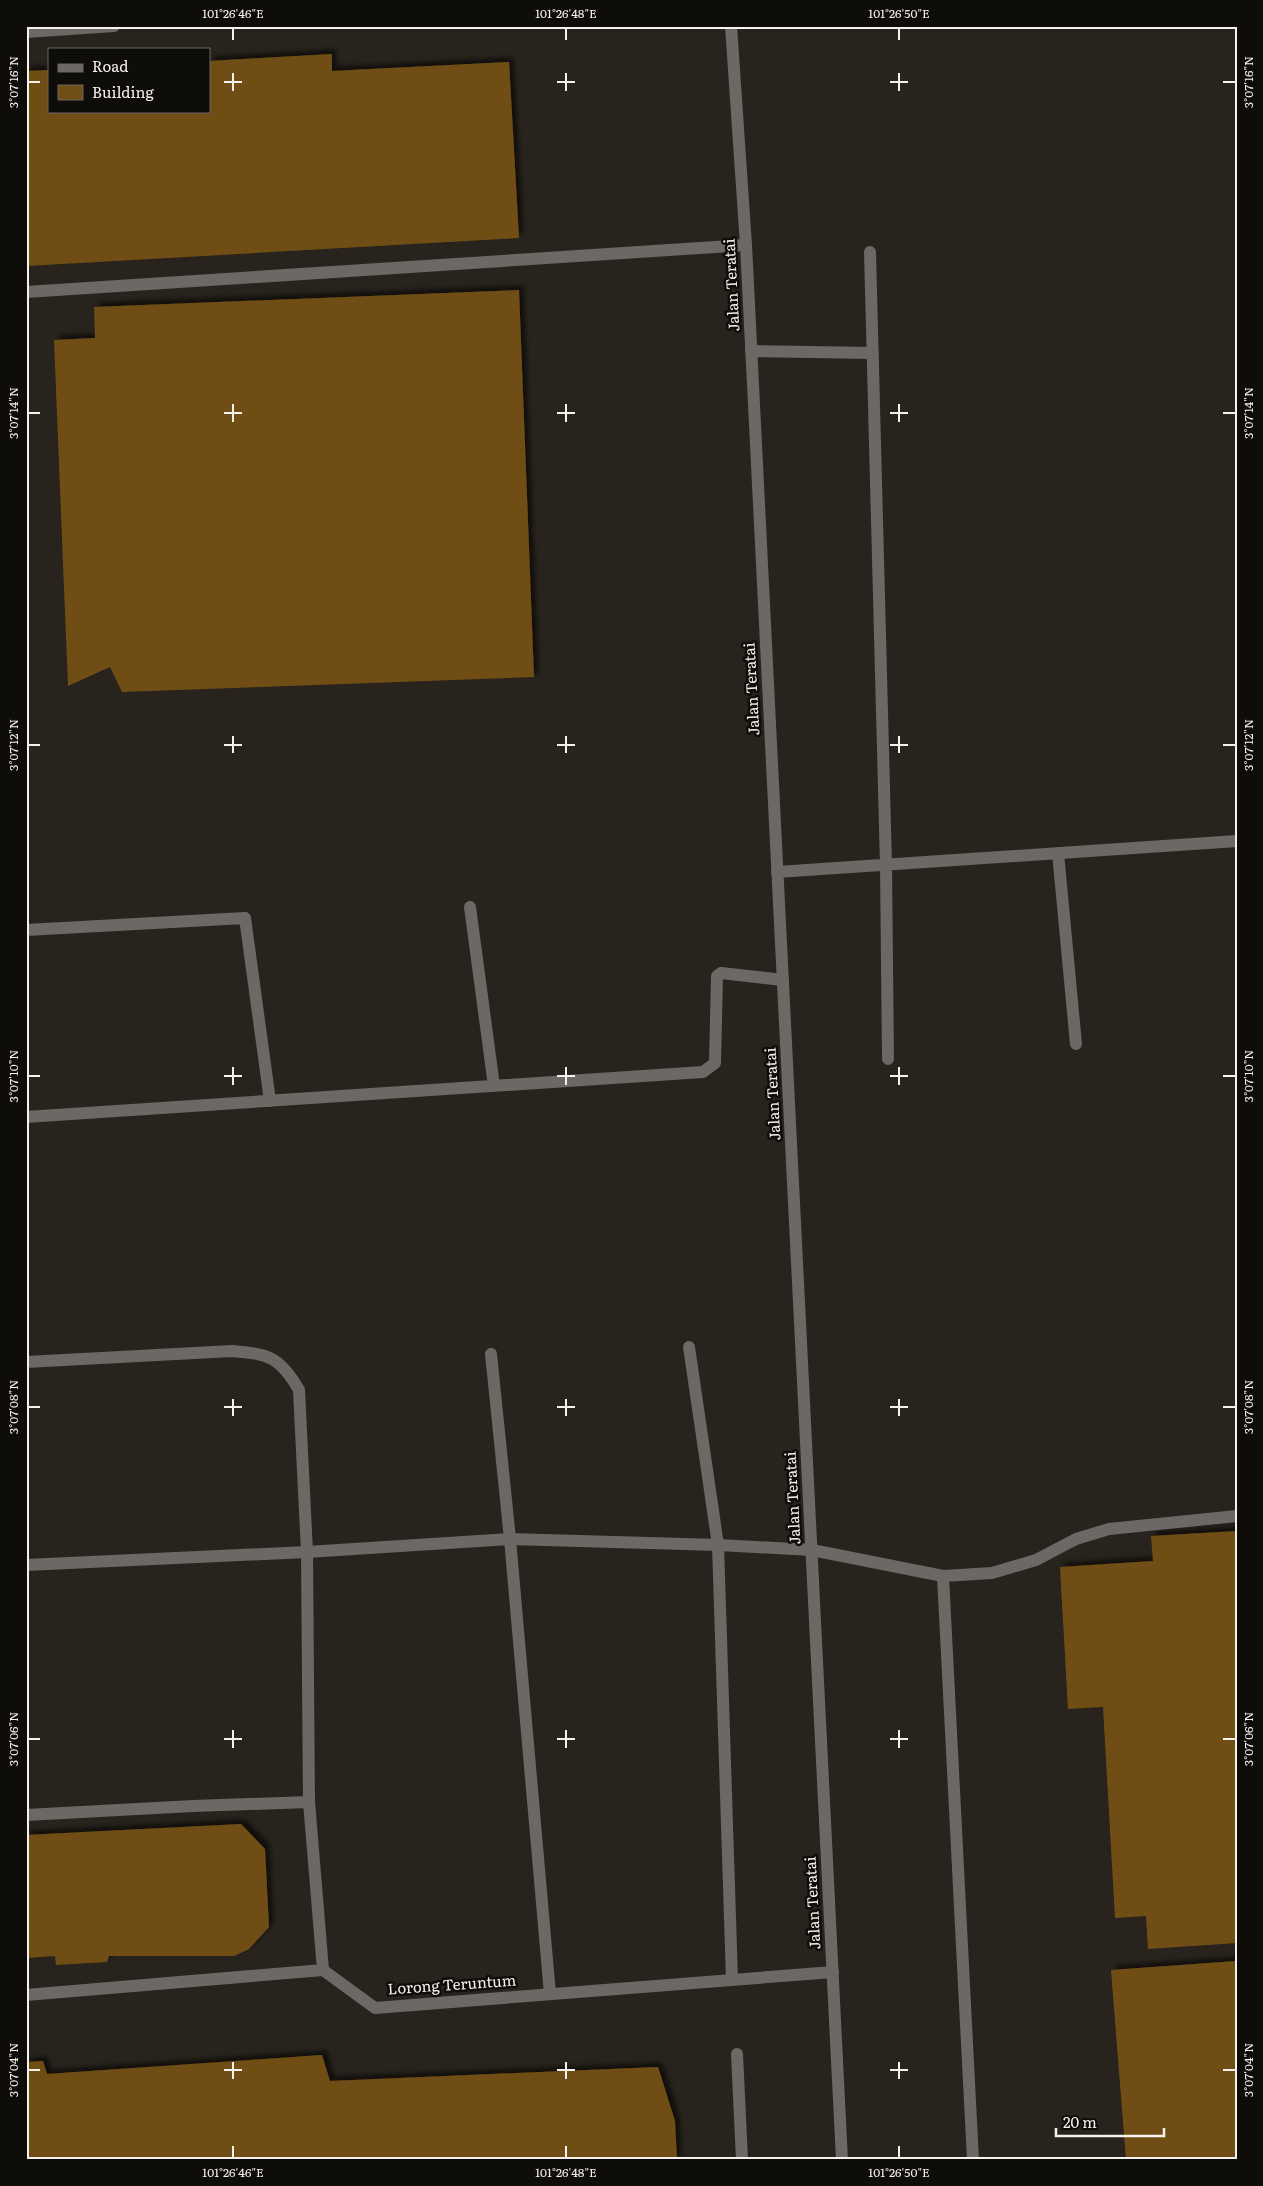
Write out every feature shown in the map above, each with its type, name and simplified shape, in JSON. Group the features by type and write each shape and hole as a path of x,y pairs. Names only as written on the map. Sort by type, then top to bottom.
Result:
{"street":[{"path":"26,32 114,26"},
{"name":"Jalan Teratai","path":"731,26 746,245 842,2160"},
{"path":"26,292 746,245"},
{"path":"870,252 886,864 888,1059"},
{"path":"751,351 873,353"},
{"path":"777,872 1237,841"},
{"path":"1058,853 1076,1044"},
{"path":"470,907 494,1086"},
{"path":"26,930 245,918 270,1101"},
{"path":"26,1117 703,1072 715,1063 717,976 721,972 783,980"},
{"path":"689,1347 718,1545 732,1980"},
{"path":"26,1362 232,1351 254,1352 274,1358 288,1370 299,1390 307,1552 309,1802 323,1970 26,1995"},
{"path":"491,1354 510,1539 550,1994"},
{"path":"26,1565 307,1552 510,1539 718,1545 812,1550 943,1576 992,1573 1036,1560 1076,1539 1109,1528 1237,1516"},
{"path":"943,1576 973,2160"},
{"path":"26,1815 309,1802"},
{"name":"Lorong Teruntum","path":"323,1970 375,2008 833,1972"},
{"path":"737,2054 742,2160"}],"building":[{"path":"332,54 332,71 509,62 519,238 26,266 26,71 48,70 48,112 210,112 210,61"},
{"path":"519,290 534,677 122,692 110,667 68,686 54,340 95,338 94,307"},
{"path":"1237,1531 1237,1943 1148,1949 1146,1916 1115,1918 1103,1707 1068,1709 1060,1567 1153,1561 1151,1536"},
{"path":"241,1824 265,1849 269,1927 249,1949 234,1956 109,1956 107,1962 56,1965 55,1956 26,1958 26,1835"},
{"path":"1237,1961 1237,2160 1126,2160 1111,1970"},
{"path":"322,2055 330,2081 658,2067 675,2121 677,2160 26,2160 26,2062 43,2061 47,2074"}]}
